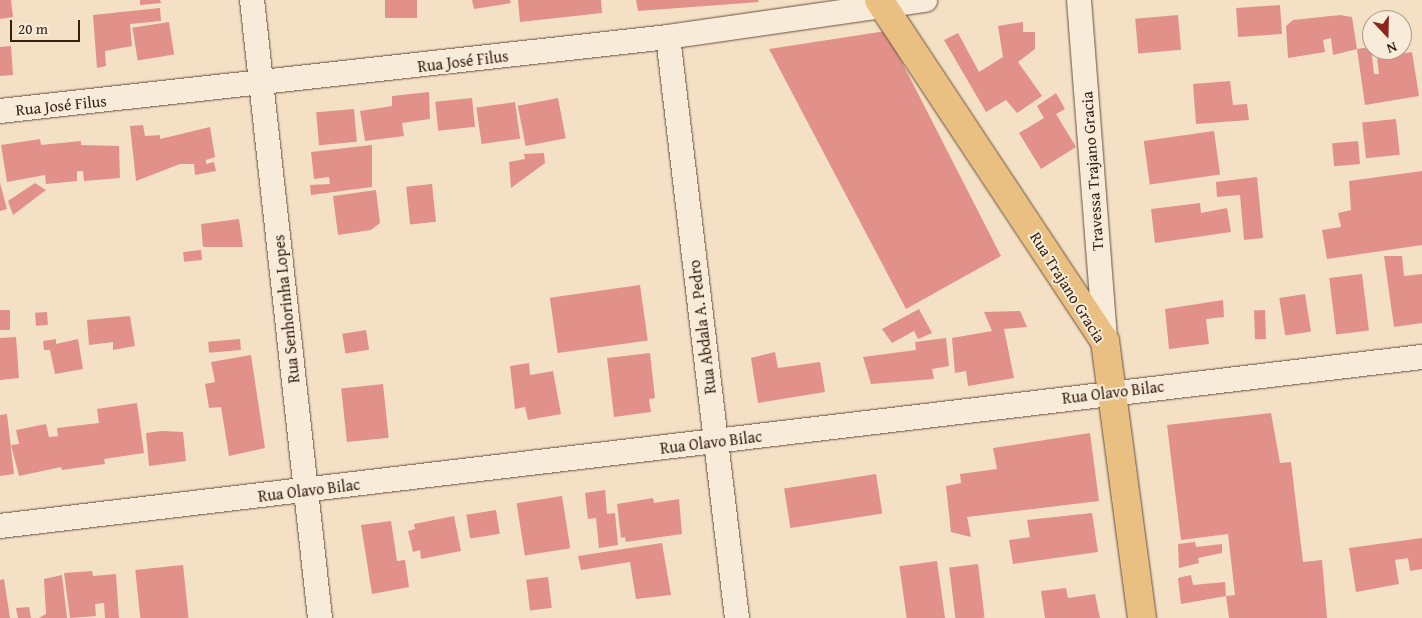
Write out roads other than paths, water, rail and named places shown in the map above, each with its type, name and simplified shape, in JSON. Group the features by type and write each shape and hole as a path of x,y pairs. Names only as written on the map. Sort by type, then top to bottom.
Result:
{"main road":[{"name":"Rua Trajano Gracia","path":"882,4 1105,341 1114,392 1142,618"}],"street":[{"name":"Rua Senhorinha Lopes","path":"252,0 320,618"},
{"name":"Rua José Filus","path":"0,111 261,85 668,37 882,4 925,0"},
{"name":"Travessa Trajano Gracia","path":"1079,0 1105,341"},
{"name":"Rua Abdala A. Pedro","path":"668,37 737,618"},
{"name":"Rua Olavo Bilac","path":"0,526 715,442 1114,392 1422,357"}]}
